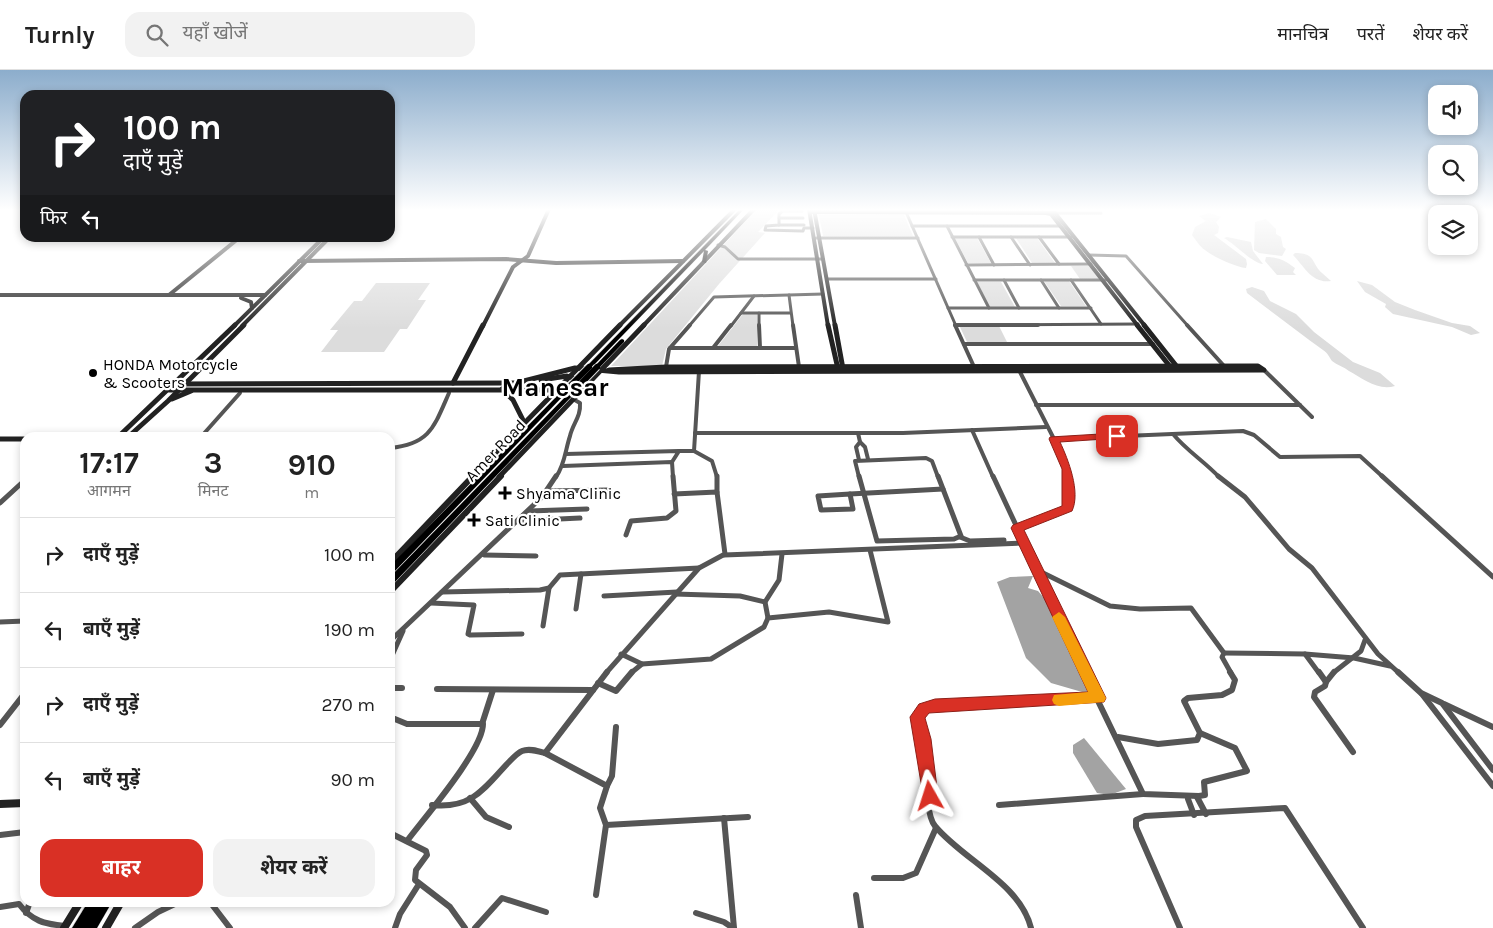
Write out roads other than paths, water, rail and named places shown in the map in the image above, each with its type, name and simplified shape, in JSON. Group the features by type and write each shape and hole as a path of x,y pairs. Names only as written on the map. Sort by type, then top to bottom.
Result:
{"highway":[{"name":"Amer Road","path":"395,578 409,567 460,510 572,397 595,368 703,249"},
{"name":"Amer Road","path":"395,566 563,393 595,368 709,249"},
{"path":"704,262 706,252"},
{"path":"460,510 479,498"},
{"path":"438,520 440,511"},
{"path":"78,928 92,907"},
{"path":"90,928 103,907"}],"street":[{"path":"169,295 225,249"},
{"path":"133,432 179,390 271,296 313,249"},
{"path":"124,432 169,390 274,286 318,249"},
{"path":"318,249 319,259"},
{"path":"453,383 513,267 520,260 528,256 531,249"},
{"path":"395,557 554,389 695,249"},
{"path":"395,585 409,567 479,498 572,397 582,390 588,383 595,368 704,262 715,249"},
{"path":"727,249 738,259 821,259"},
{"path":"819,249 827,279 841,369"},
{"path":"923,249 975,368"},
{"path":"958,249 989,308"},
{"path":"985,249 994,265"},
{"path":"1019,249 1030,264"},
{"path":"1048,249 1059,264"},
{"path":"1078,249 1175,368"},
{"path":"1084,249 1175,368"},
{"path":"1089,255 1126,256 1225,368"},
{"path":"821,259 823,294 841,369"},
{"path":"304,260 352,260"},
{"path":"304,260 520,260 556,264 682,261"},
{"path":"966,265 1091,264"},
{"path":"827,279 936,279"},
{"path":"974,280 1109,280"},
{"path":"1004,280 1019,308"},
{"path":"1041,280 1059,308"},
{"path":"1071,280 1101,324"},
{"path":"246,295 274,286"},
{"path":"666,367 670,348 714,297 823,294"},
{"path":"0,297 169,295 246,295 263,297"},
{"path":"789,295 799,367"},
{"path":"0,297 240,298 271,296"},
{"path":"713,348 754,296"},
{"path":"240,298 250,302 252,308"},
{"path":"948,308 1090,308"},
{"path":"741,312 790,313"},
{"path":"759,313 760,348"},
{"path":"956,325 1138,324"},
{"path":"964,344 1154,344"},
{"path":"670,348 795,348"},
{"path":"516,384 575,368 699,371 1225,368 1258,366 1312,418"},
{"path":"609,370 666,367 799,367 841,369"},
{"path":"975,368 1019,370 1175,368"},
{"path":"1017,528 1068,508 1069,492 1066,477 1067,469 1019,370"},
{"path":"197,371 198,379 207,384"},
{"path":"694,450 699,371"},
{"path":"174,384 516,384 568,376 588,383"},
{"path":"205,432 244,384"},
{"path":"169,390 501,388 582,390"},
{"path":"501,388 512,400 524,422"},
{"path":"168,400 200,389"},
{"path":"395,447 409,446 427,438 449,393"},
{"path":"395,637 431,602 484,555 547,492 563,466 570,434 580,413 580,403 572,397"},
{"path":"1036,405 1300,405"},
{"path":"695,433 858,433 1046,427"},
{"path":"972,430 1035,569 1118,737 1143,794"},
{"path":"1054,439 1249,431 1280,458 1360,456 1493,577"},
{"path":"858,433 860,442 865,446 868,459"},
{"path":"1173,434 1185,449 1205,462 1226,484 1245,498 1289,549 1312,568 1365,640 1421,693 1441,716 1493,786"},
{"path":"0,439 20,439"},
{"path":"859,460 856,447 860,442"},
{"path":"566,454 694,450 704,453 712,459 717,468 717,492 724,555"},
{"path":"626,535 631,521 662,519 671,516 677,505 674,494 672,462 679,451"},
{"path":"960,537 960,532 930,459 868,459 859,460 855,463 875,537 879,542 960,537 970,541 1004,540"},
{"path":"563,466 672,462"},
{"path":"0,503 20,485"},
{"path":"850,494 853,509 820,510 818,495 943,489"},
{"path":"547,492 607,490"},
{"path":"674,494 717,492"},
{"path":"528,511 587,509"},
{"path":"518,520 580,518"},
{"path":"545,753 621,654 676,593 699,568 724,555 1024,543"},
{"path":"768,618 829,612 888,622 870,550"},
{"path":"598,683 618,690 634,669 642,664 710,659 764,627 768,618 766,602 779,581 783,568 782,554"},
{"path":"484,555 536,556"},
{"path":"543,626 549,588 560,575 699,568"},
{"path":"1035,569 1110,606 1140,609 1190,608 1224,653"},
{"path":"576,609 581,574"},
{"path":"442,592 540,590 549,588"},
{"path":"604,596 676,593 740,596 766,602"},
{"path":"431,602 474,605 468,628 468,634 470,635 522,634"},
{"path":"0,622 20,621"},
{"path":"395,649 404,629"},
{"path":"1353,752 1314,697 1314,692 1324,686 1338,667 1354,658 1365,648 1365,640"},
{"path":"1224,653 1305,654 1354,658 1391,666"},
{"path":"999,805 1143,794 1179,795 1188,799 1198,798 1205,795 1204,782 1244,772 1248,768 1235,748 1200,733 1184,701 1188,698 1222,695 1232,690 1235,680 1222,657 1224,653"},
{"path":"621,654 642,664"},
{"path":"1305,654 1326,682"},
{"path":"395,688 402,688"},
{"path":"437,689 593,690"},
{"path":"407,841 473,752 483,734 483,724 493,690"},
{"path":"1421,693 1493,726"},
{"path":"1032,928 1028,916 1018,900 936,828 931,818 929,806 927,769 918,717 921,711 935,706 1098,698"},
{"path":"0,725 20,702"},
{"path":"1443,704 1493,770"},
{"path":"395,719 407,724 483,724"},
{"path":"596,895 606,825 600,808 612,776 616,727"},
{"path":"1118,737 1143,744 1184,744 1197,740 1200,733"},
{"path":"432,805 456,807 492,784 521,751 533,750 545,753 607,786"},
{"path":"470,798 486,817 510,827"},
{"path":"1198,798 1206,814"},
{"path":"1188,799 1194,814"},
{"path":"0,804 20,803"},
{"path":"1180,928 1135,824 1139,817 1287,809 1363,928"},
{"path":"606,825 748,817"},
{"path":"724,818 733,928"},
{"path":"874,878 903,878 916,874 936,828"},
{"path":"0,835 20,833"},
{"path":"395,836 427,853 414,874 415,880 450,907 465,928"},
{"path":"395,928 400,914 419,884"},
{"path":"856,895 861,928"},
{"path":"475,928 502,898 546,912"},
{"path":"0,907 20,905"},
{"path":"21,907 26,913 42,924 65,927 77,907"},
{"path":"26,913 28,907"},
{"path":"106,928 118,907"},
{"path":"135,928 168,907"},
{"path":"214,907 230,928"},
{"path":"696,913 724,922 733,928"}],"place":[{"name":"HONDA Motorcycle & Scooters","path":"93,373"},
{"name":"Shyama Clinic","path":"505,493"},
{"name":"Sati Clinic","path":"474,520"}],"district":[{"name":"Manesar","path":"555,387"}]}
